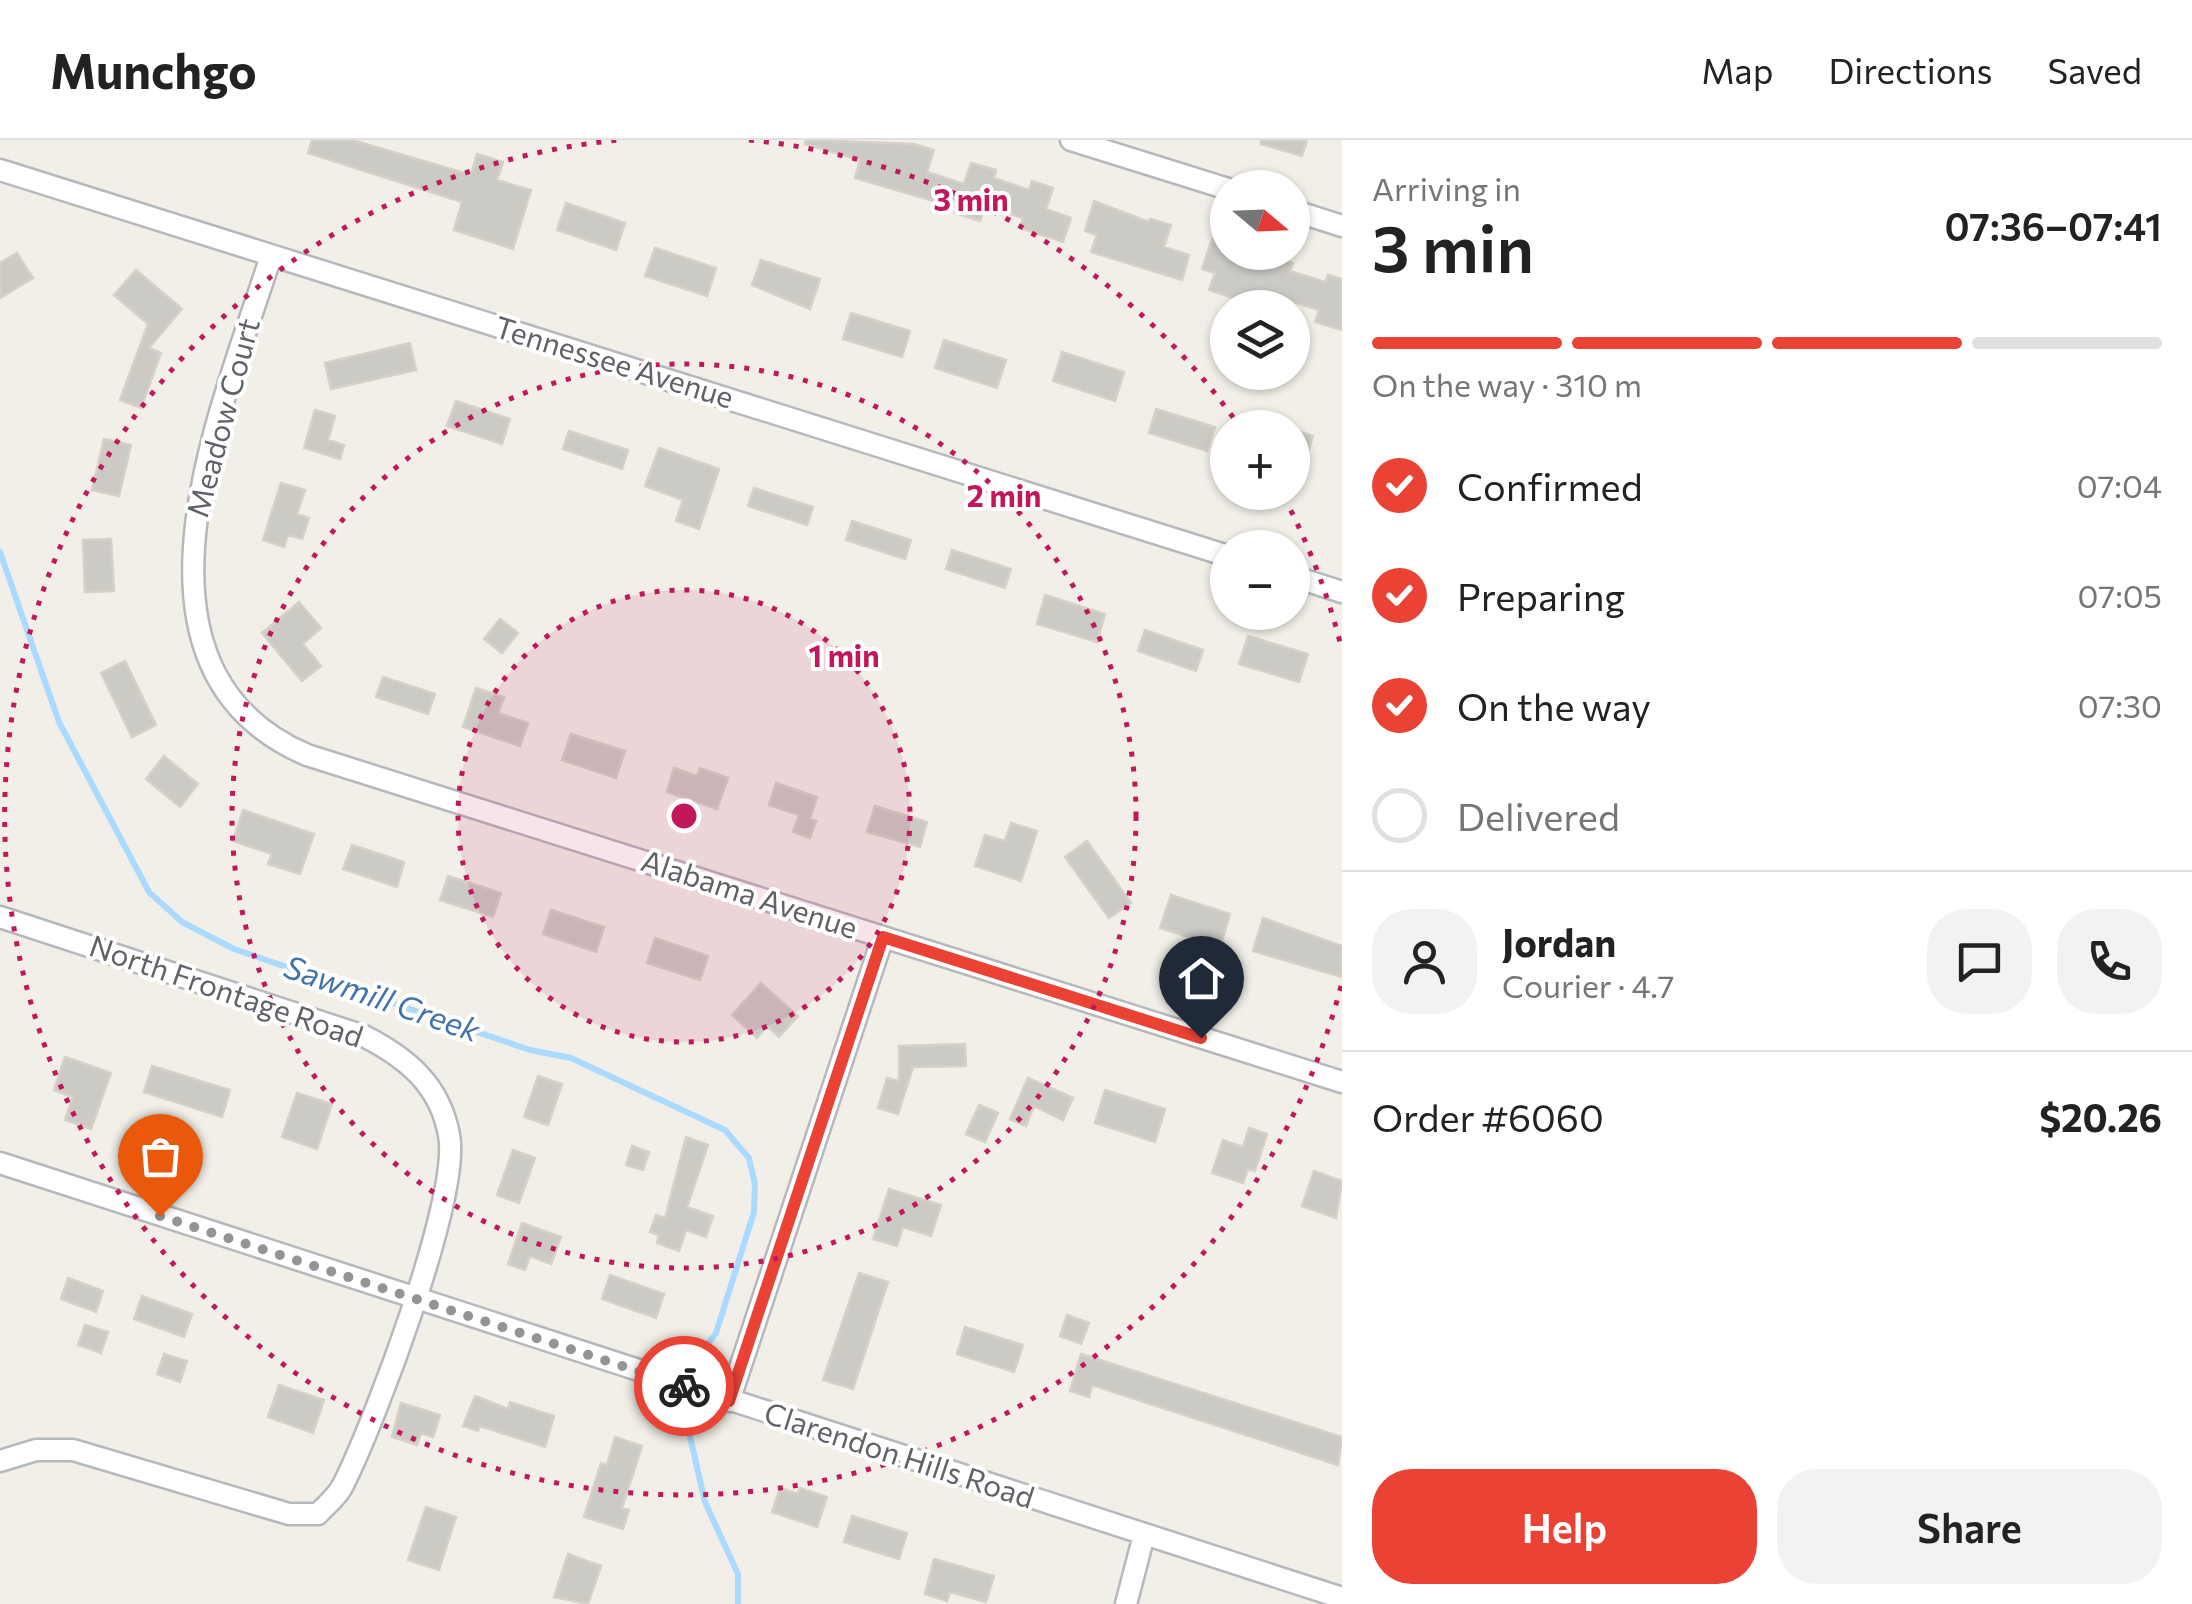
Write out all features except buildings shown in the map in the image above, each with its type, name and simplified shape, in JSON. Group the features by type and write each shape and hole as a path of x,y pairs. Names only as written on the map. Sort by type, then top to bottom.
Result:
{"street":[{"path":"1072,140 1210,183"},
{"name":"Tennessee Avenue","path":"0,170 1210,550"},
{"path":"1310,216 1342,226"},
{"name":"Meadow Court","path":"230,696 210,664 200,626 193,539 207,458 271,256"},
{"path":"1310,582 1342,592"},
{"name":"Alabama Avenue","path":"230,696 271,736 306,755 1342,1082"},
{"name":"North Frontage Road","path":"0,916 364,1036 408,1064 433,1087 450,1136 449,1180 415,1300 342,1489 318,1514 289,1514 73,1450 36,1450 0,1461"},
{"path":"729,1401 883,937"},
{"name":"Clarendon Hills Road","path":"0,1163 1342,1598"},
{"path":"1126,1604 1144,1535"}],"waterway":[{"name":"Sawmill Creek","path":"0,552 59,722 149,892 182,922 234,949 530,1050 571,1058 725,1130 749,1158 755,1184 754,1212 716,1333 689,1370"},
{"name":"Sawmill Creek","path":"681,1397 705,1502 738,1574 738,1604"}],"way so far":[{"path":"160,1216 684,1386"}],"route":[{"path":"684,1386 729,1401 883,937 1201,1038"}]}
